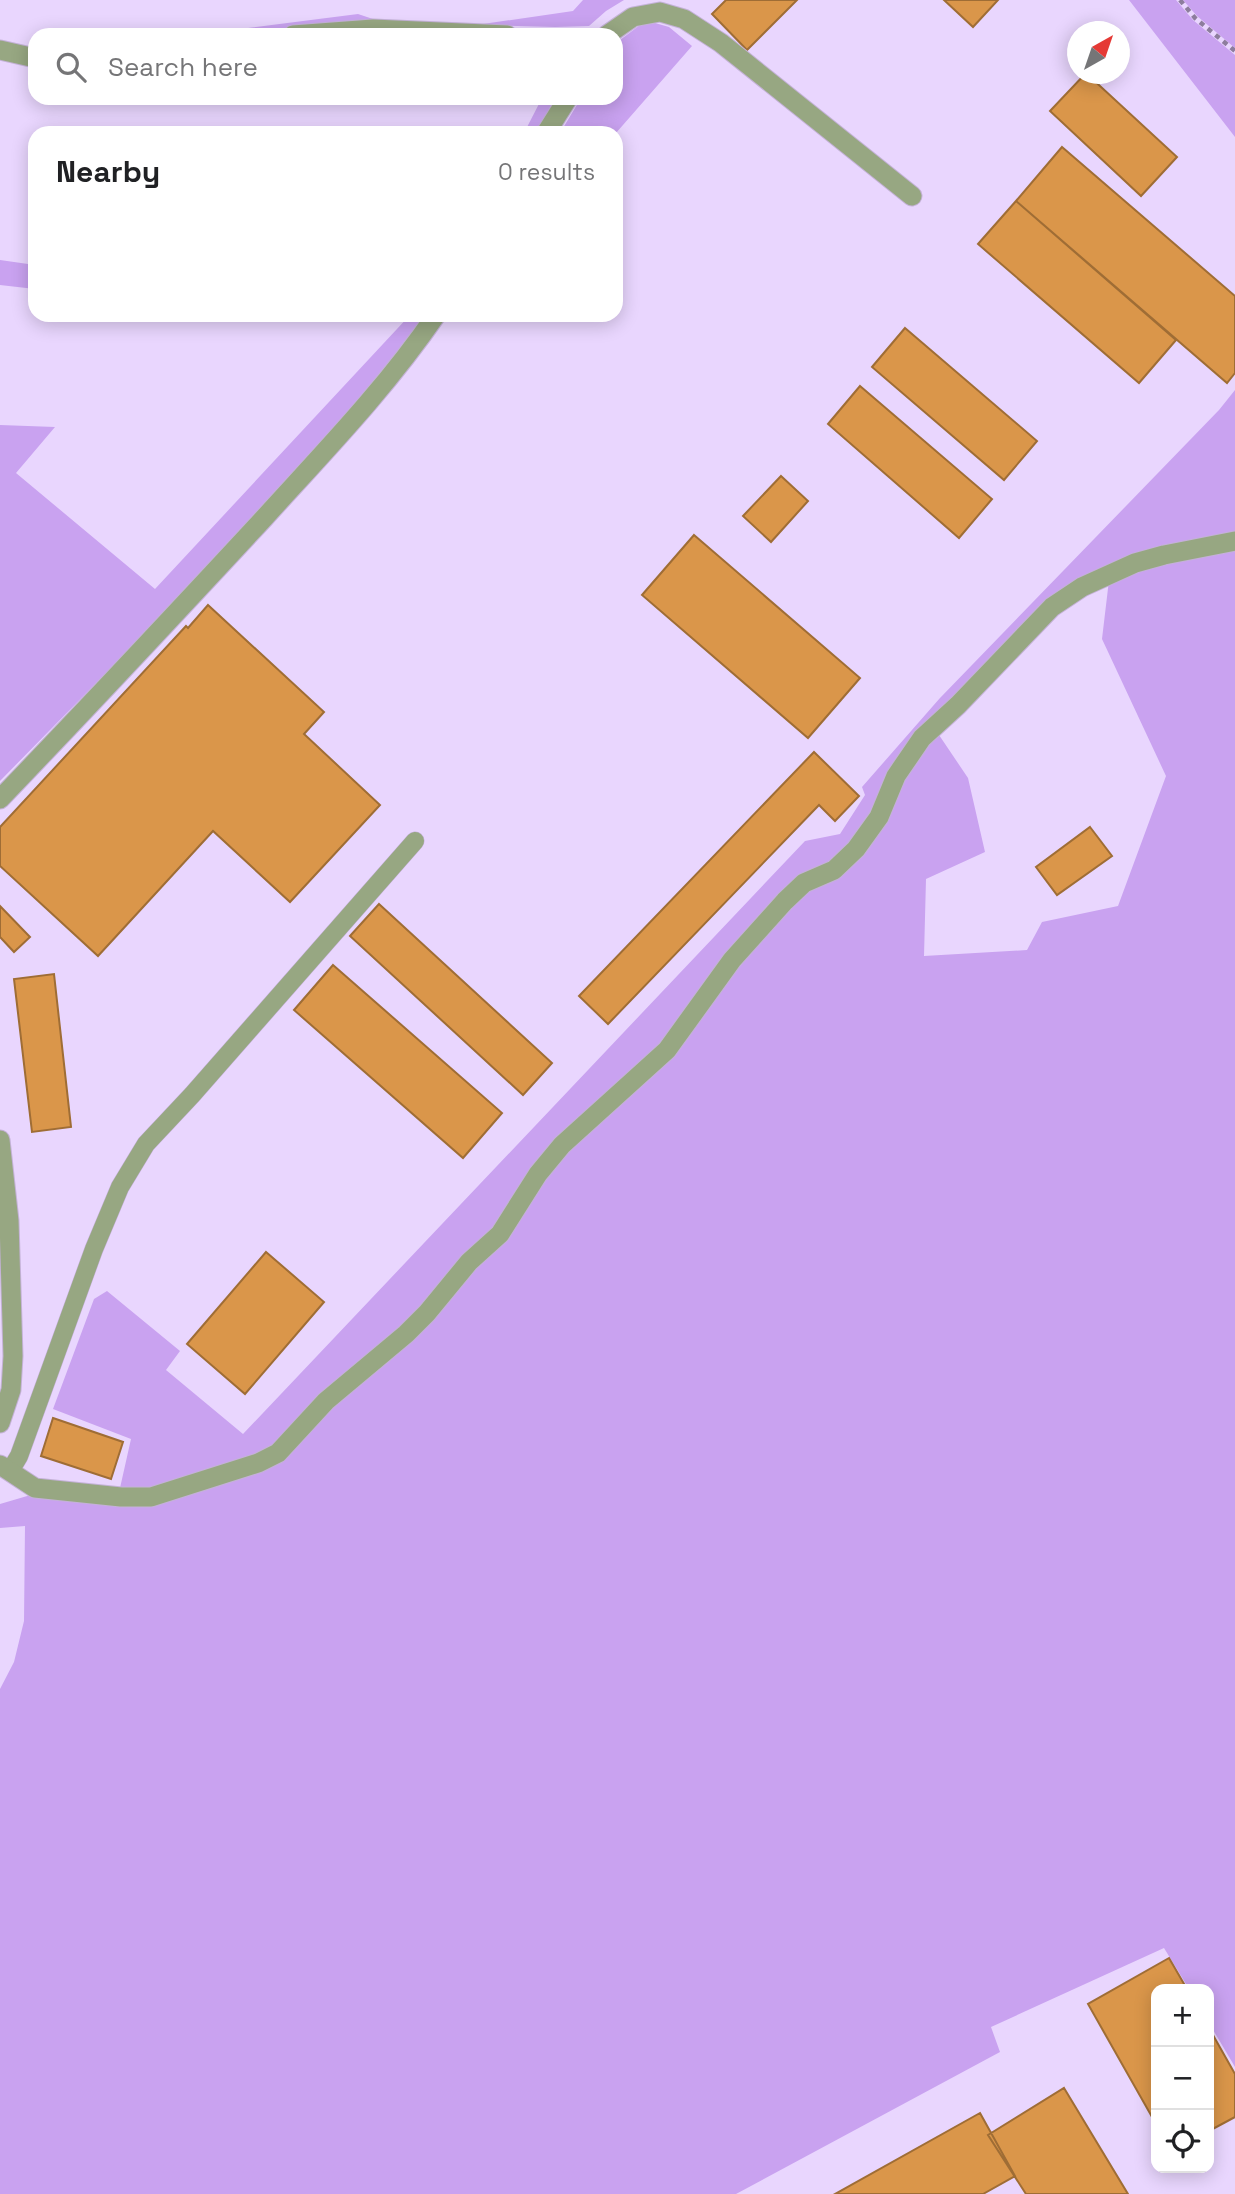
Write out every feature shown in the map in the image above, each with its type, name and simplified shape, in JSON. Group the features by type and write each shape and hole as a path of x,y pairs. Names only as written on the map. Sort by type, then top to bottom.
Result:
{"street":[{"path":"617,28 633,17 660,12 684,19 721,43 912,196"},
{"path":"0,50 28,56"},
{"path":"551,126 564,105"},
{"path":"0,799 134,659 359,413 411,352 431,322"},
{"path":"5,1468 35,1488 121,1497 151,1497 258,1463 278,1453 326,1401 406,1334 427,1313 462,1269 500,1234 538,1174 562,1145 667,1050 732,960 785,901 804,883 834,870 856,849 879,817 896,776 922,738 958,705 1052,607 1082,587 1135,563 1235,541"},
{"path":"0,1140 9,1221 13,1356 11,1390 0,1423"}],"lane":[{"path":"5,1468 19,1455 94,1249 120,1187 146,1144 192,1096 415,841"}],"path":[{"path":"1180,0 1195,18 1235,51"}],"shaded area":[{"path":"583,0 624,0 589,26 476,25 573,11"},
{"path":"1129,0 1176,0 1193,20 1235,55 1235,137"},
{"path":"1183,0 1235,0 1235,48 1197,16"},
{"path":"358,14 373,19 298,28 249,28"},
{"path":"655,23 669,27 692,46 622,126 564,126 577,105 623,105 623,38 640,25"},
{"path":"538,105 551,105 540,126 528,126"},
{"path":"0,260 28,264 28,288 0,285"},
{"path":"403,322 423,322 380,377 162,616 0,781 0,425 55,427 16,473 155,589"},
{"path":"1235,390 1235,538 1106,572 956,703 854,847 802,881 664,1048 595,1113 498,1233 276,1451 150,1495 120,1488 131,1439 53,1409 94,1299 107,1291 180,1351 166,1370 243,1434 805,841 840,834 865,795 862,787 940,698 1219,410"},
{"path":"1235,546 1235,2067 1214,2031 1214,1984 1186,1984 1164,1948 991,2027 1000,2052 736,2194 0,2194 0,1689 14,1662 24,1621 25,1526 0,1528 0,1504 34,1494 121,1502 281,1458 542,1177 701,1011 789,906 820,881 937,732 968,778 985,852 926,879 924,956 1027,950 1042,922 1118,906 1166,776 1102,639 1109,580 1137,568"}],"building":[{"path":"726,0 797,0 747,50 712,14"},
{"path":"944,0 998,0 973,27"},
{"path":"1076,84 1098,84 1177,157 1141,196 1050,111"},
{"path":"1062,147 1235,296 1235,373 1227,383 1016,201"},
{"path":"1016,201 1176,340 1139,383 978,244"},
{"path":"905,328 1037,441 1004,480 872,367"},
{"path":"860,386 992,499 959,538 828,424"},
{"path":"781,476 808,501 771,542 743,516"},
{"path":"694,535 860,678 808,738 642,595"},
{"path":"208,605 324,712 304,734 380,805 290,902 213,831 98,956 0,866 0,827"},
{"path":"814,752 859,796 835,821 819,805 608,1024 579,996"},
{"path":"1090,827 1112,856 1057,895 1036,867"},
{"path":"379,904 552,1063 523,1095 350,936"},
{"path":"0,906 30,937 14,952 0,937"},
{"path":"333,965 502,1113 463,1158 294,1010"},
{"path":"54,974 71,1127 32,1132 14,979"},
{"path":"266,1252 324,1302 245,1394 187,1344"},
{"path":"53,1418 123,1442 111,1479 41,1456"},
{"path":"1169,1958 1184,1984 1151,1984 1151,2115 1088,2004"},
{"path":"1214,2037 1235,2074 1235,2117 1214,2128"},
{"path":"1064,2088 1128,2194 1026,2194 988,2135"},
{"path":"980,2113 1015,2176 983,2194 835,2194"}]}
